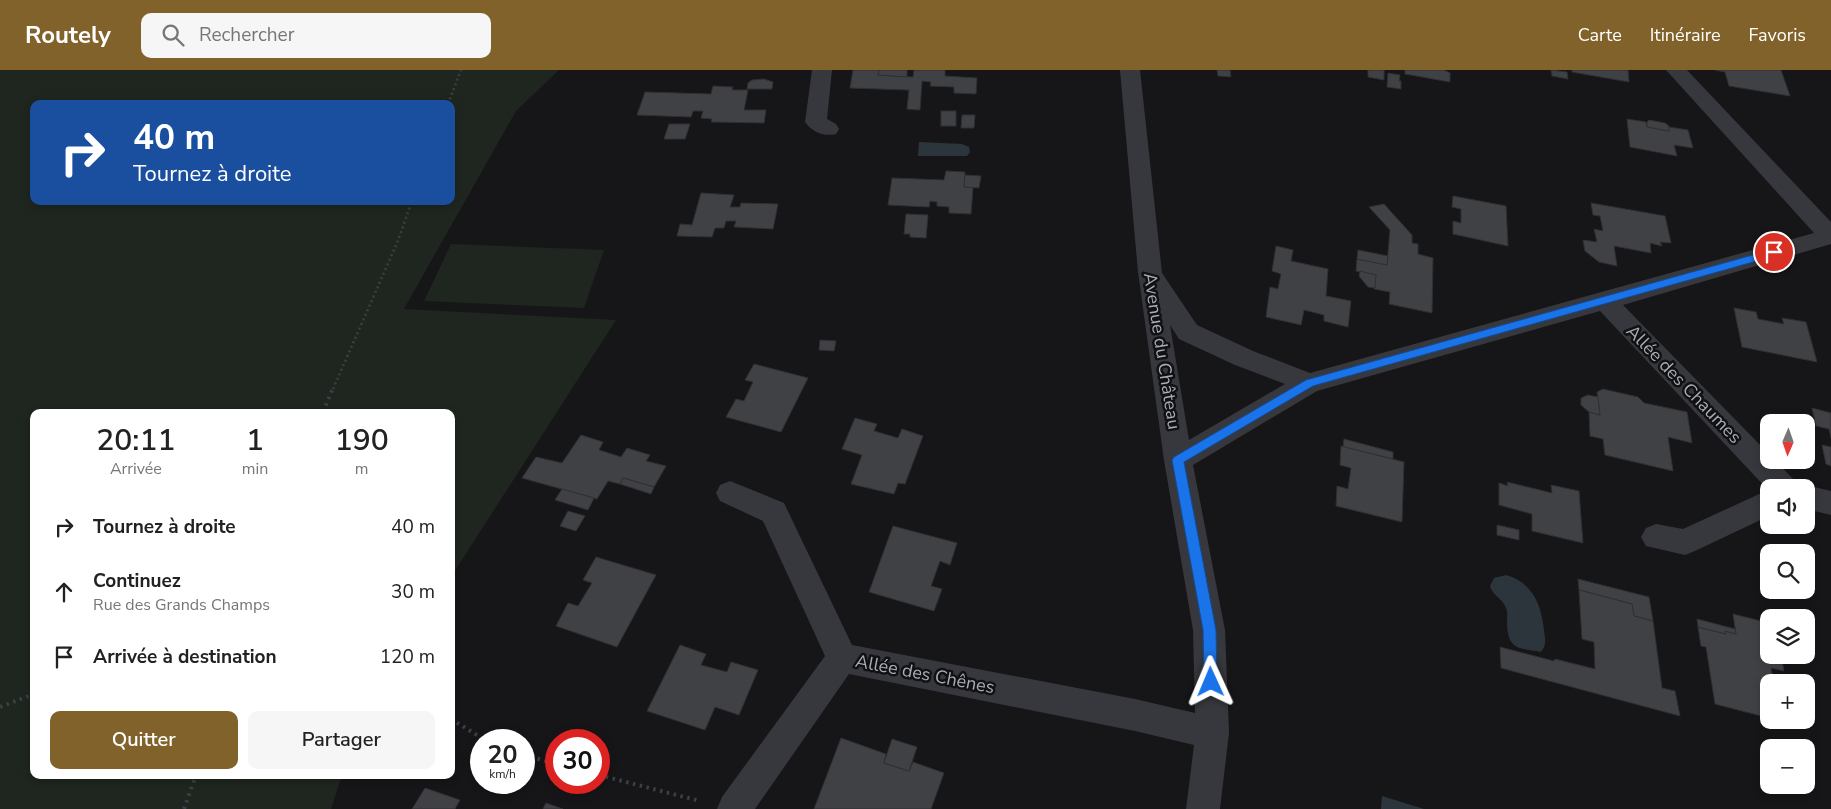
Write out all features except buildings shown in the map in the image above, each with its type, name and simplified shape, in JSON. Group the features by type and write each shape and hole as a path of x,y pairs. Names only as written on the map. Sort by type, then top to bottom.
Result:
{"street":[{"path":"822,70 816,122 828,129"},
{"name":"Avenue du Château","path":"1130,70 1150,272 1178,460 1209,630 1212,734 1203,809"},
{"path":"1178,460 1310,383 1605,302 1831,236 1676,70"},
{"path":"1150,272 1188,332 1244,358 1310,383"},
{"name":"Allée des Chaumes","path":"1605,302 1775,479"},
{"name":"Allée des Chênes","path":"730,493 774,512 842,658 1135,715 1212,734"},
{"path":"1815,499 1831,503"},
{"path":"1656,537 1685,542 1760,506"},
{"path":"722,807 842,658"}],"path":[{"path":"450,100 461,70"},
{"path":"324,409 397,243 411,205"},
{"path":"0,707 30,696"},
{"path":"455,722 470,731"},
{"path":"610,778 722,807"},
{"path":"184,809 195,779"}],"shaded area":[{"path":"0,70 559,70 516,111 404,309 616,320 455,571 455,409 30,409 30,779 341,779 331,809 0,809"},
{"path":"919,142 962,144 969,147 970,152 967,156 918,156"},
{"path":"451,244 604,250 584,308 424,301"},
{"path":"1506,575 1523,583 1538,603 1543,620 1545,639 1541,652 1516,646 1510,639 1507,610 1490,586 1494,578"},
{"path":"1382,796 1424,809 1381,809"}],"route":[{"path":"1211,682 1209,630 1178,460 1310,383 1605,302 1774,252"}]}
